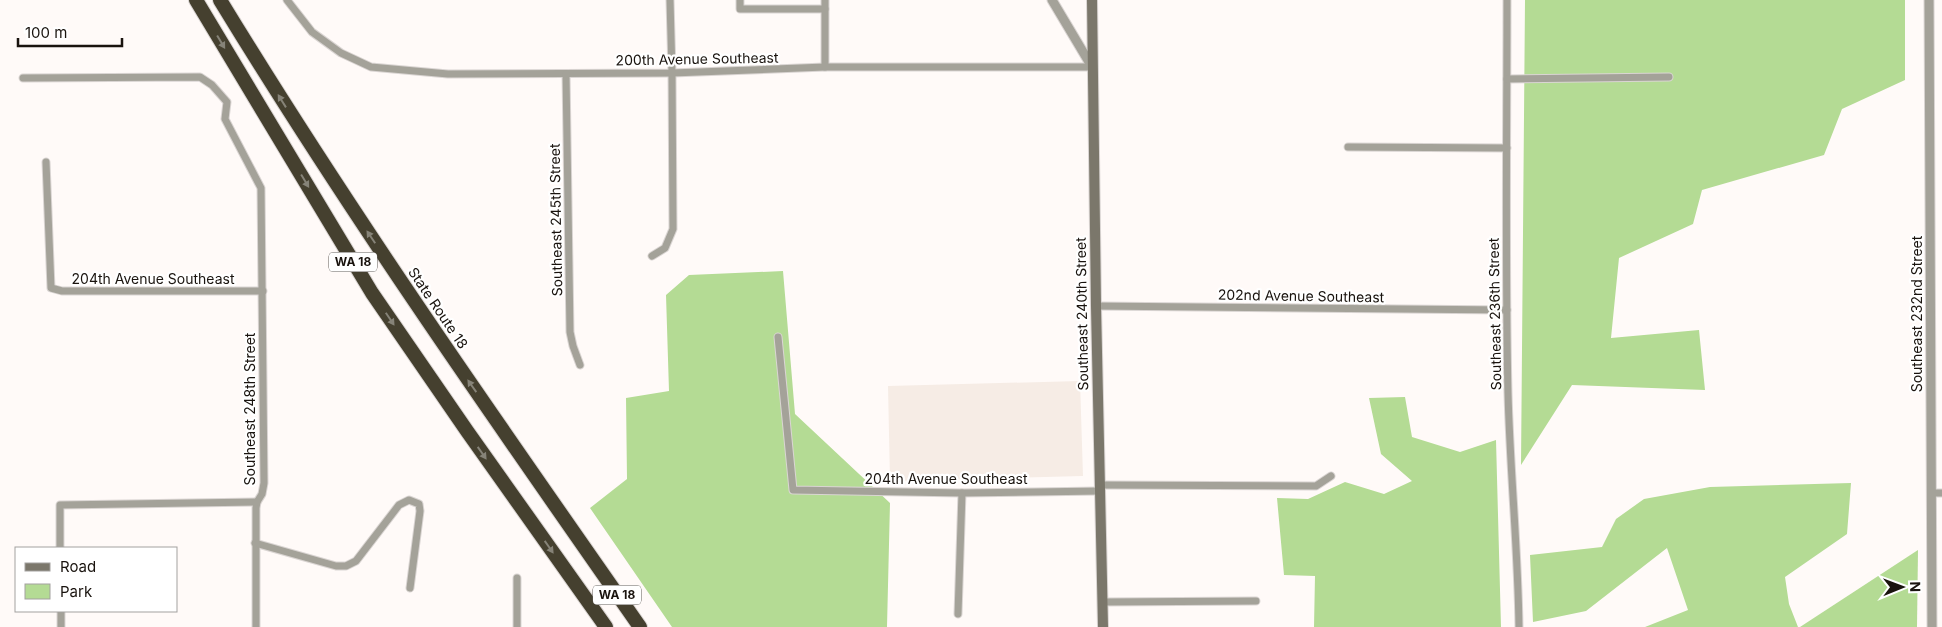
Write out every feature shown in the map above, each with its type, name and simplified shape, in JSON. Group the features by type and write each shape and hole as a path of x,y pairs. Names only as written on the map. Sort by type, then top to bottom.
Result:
{"highway":[{"name":"WA 18","path":"196,0 372,293 472,439 606,627"},
{"name":"State Route 18","path":"220,0 281,101 414,303 640,627"}],"main road":[{"name":"Southeast 240th Street","path":"1092,0 1103,627"}],"street":[{"name":"200th Avenue Southeast","path":"287,0 312,32 341,53 371,67 448,74 672,73 825,67 1092,67"},
{"path":"652,256 665,248 673,229 670,0"},
{"path":"740,0 740,9 825,9"},
{"path":"825,0 825,67"},
{"path":"1052,0 1092,67"},
{"name":"Southeast 236th Street","path":"1507,0 1508,396 1512,487 1517,536 1519,627"},
{"name":"Southeast 232nd Street","path":"1929,0 1932,627"},
{"name":"Southeast 245th Street","path":"566,74 570,332 580,365"},
{"name":"Southeast 248th Street","path":"23,78 200,77 212,85 226,102 226,119 261,188 264,483 262,494 257,502 255,543 256,627"},
{"path":"1507,79 1669,77"},
{"path":"1348,147 1507,148"},
{"name":"204th Avenue Southeast","path":"46,162 51,288 62,291 263,291"},
{"name":"202nd Avenue Southeast","path":"1096,306 1507,310"},
{"name":"204th Avenue Southeast","path":"778,337 793,490 962,493 1100,488 1316,486 1331,476"},
{"path":"958,614 962,493"},
{"path":"1932,493 1942,493"},
{"path":"255,543 336,566 346,566 356,561 398,505 409,500 418,504 420,511 410,588"},
{"path":"60,547 60,505 257,502"},
{"path":"517,578 517,627"},
{"path":"1103,602 1256,601"},
{"path":"61,612 61,627"}],"shaded area":[{"path":"1080,381 1083,476 890,481 888,386"}],"green space":[{"path":"1525,0 1905,0 1905,80 1842,109 1824,155 1702,190 1693,224 1619,258 1611,338 1699,330 1705,390 1572,385 1521,465"},
{"path":"783,271 795,414 890,503 887,627 672,627 590,508 627,479 626,398 669,391 666,295 689,275"},
{"path":"1405,397 1412,437 1460,452 1496,440 1501,627 1314,627 1315,576 1284,575 1277,498 1308,499 1345,482 1384,494 1412,481 1381,454 1369,398"},
{"path":"1851,483 1847,534 1785,577 1789,604 1798,627 1645,627 1688,610 1667,548 1586,611 1533,622 1530,555 1602,547 1616,519 1644,499 1710,487"},
{"path":"1918,550 1917,627 1800,627"}]}
